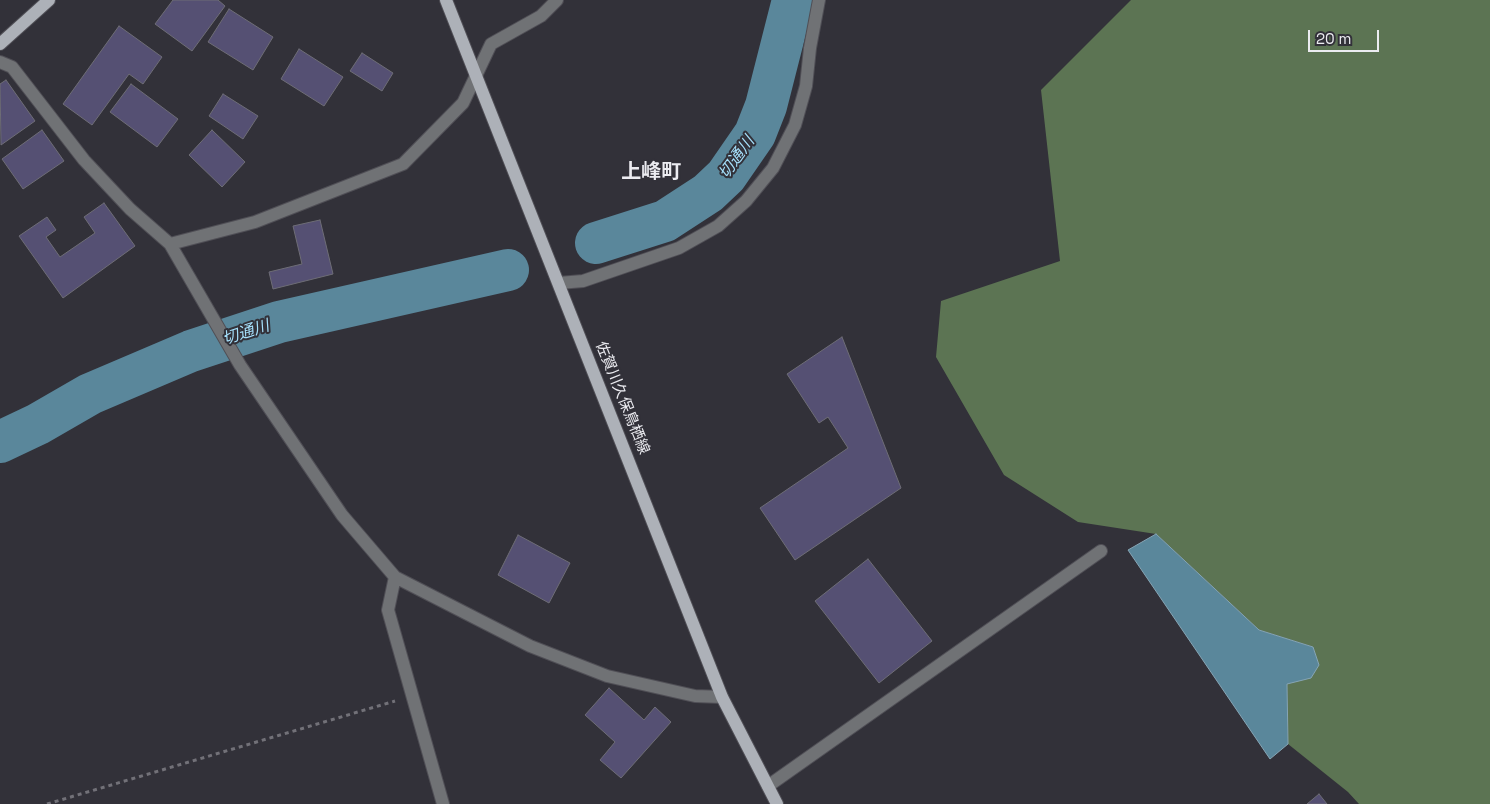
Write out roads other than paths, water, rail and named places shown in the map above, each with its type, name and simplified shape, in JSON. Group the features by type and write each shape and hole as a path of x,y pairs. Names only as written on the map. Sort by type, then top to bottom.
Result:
{"main road":[{"path":"0,44 49,0"},
{"name":"佐賀川久保鳥栖線","path":"446,0 722,697 777,804"}],"street":[{"path":"170,244 255,222 402,164 463,103 491,44 540,16 557,0"},
{"path":"559,283 583,281 679,248 718,226 746,202 773,168 795,125 806,86 810,48 819,0"},
{"path":"0,62 12,67 84,160 130,209 170,244 240,365 342,515 395,577 530,646 607,676 695,696 722,697"},
{"path":"768,786 1102,551"},
{"path":"395,577 388,610 443,804"}],"water":[{"path":"1156,534 1259,630 1313,647 1319,665 1311,678 1287,684 1288,744 1270,759 1128,550"}],"waterway":[{"name":"切通川","path":"596,243 665,221 708,193 726,176 755,134 766,106 793,0"},
{"name":"切通川","path":"0,442 38,424 90,394 191,351 279,322 508,270"}],"district":[{"name":"上峰町","path":"651,173"}]}
